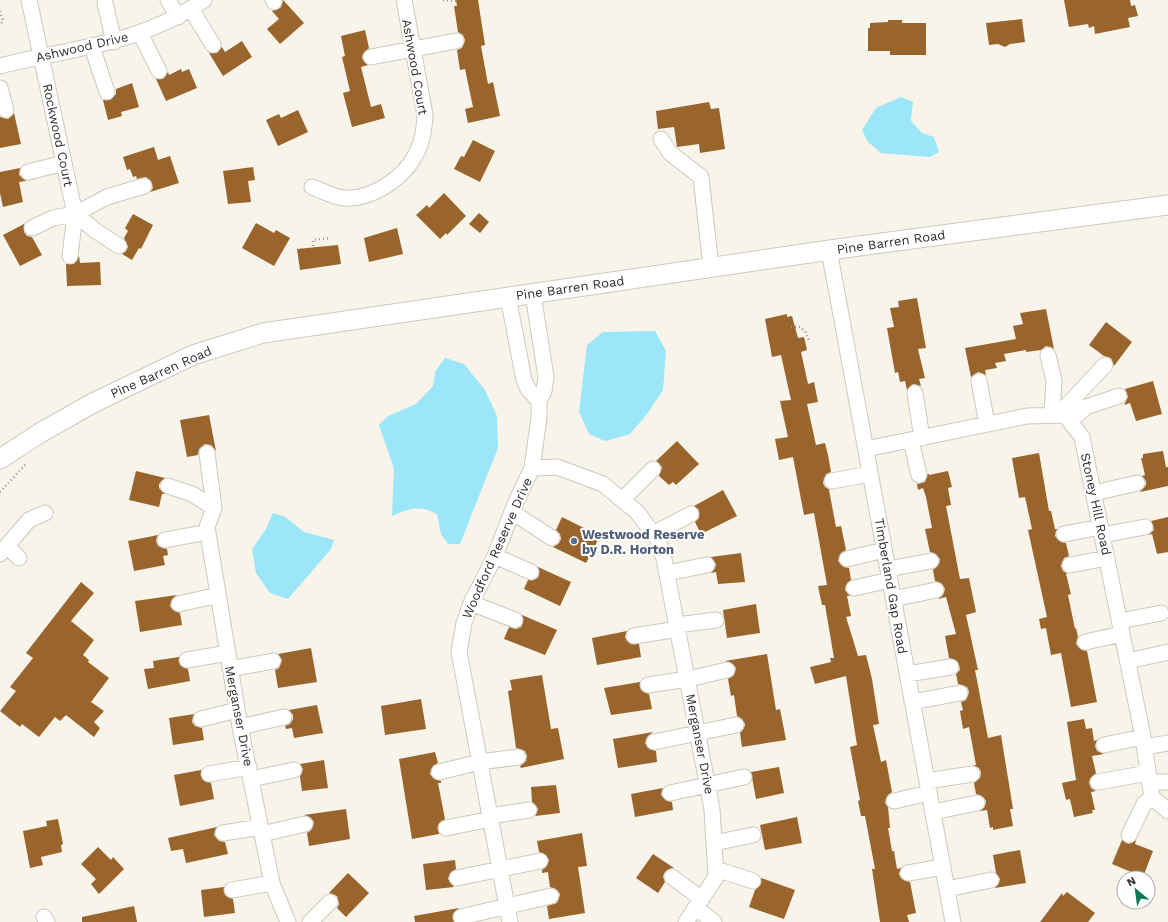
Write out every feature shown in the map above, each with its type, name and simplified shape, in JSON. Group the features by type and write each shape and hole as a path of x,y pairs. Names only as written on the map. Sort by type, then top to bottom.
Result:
{"main road":[{"name":"Pine Barren Road","path":"0,459 40,433 93,403 193,355 263,333 829,250 1168,205"}],"street":[{"name":"Rockwood Court","path":"29,0 75,214 70,256"},
{"path":"168,0 178,17"},
{"name":"Ashwood Drive","path":"0,66 114,42 178,17 204,0"},
{"name":"Ashwood Court","path":"312,186 343,198 363,195 379,190 394,180 407,168 416,154 423,134 425,115 404,0"},
{"path":"105,3 114,42"},
{"path":"191,9 213,46"},
{"path":"140,33 160,71"},
{"path":"371,56 456,41"},
{"path":"92,47 107,92"},
{"path":"0,88 6,110"},
{"path":"661,139 670,153 701,177 711,268"},
{"path":"28,172 64,163"},
{"path":"32,228 53,218 75,214 107,197 144,186"},
{"path":"75,214 96,231 119,246"},
{"name":"Timberland Gap Road","path":"829,250 953,922"},
{"name":"Woodford Reserve Drive","path":"508,915 459,652 464,623 471,603 496,556 512,512 532,468 539,418 539,401 544,391 546,377 533,294"},
{"path":"508,297 524,380 528,389 539,401"},
{"path":"1048,355 1060,417"},
{"path":"1060,417 1106,365"},
{"path":"978,381 987,424"},
{"path":"915,393 919,475"},
{"path":"866,450 1027,416 1060,417 1119,396"},
{"name":"Stoney Hill Road","path":"1060,417 1082,437 1144,742 1150,784"},
{"path":"207,453 214,508"},
{"name":"Merganser Drive","path":"532,468 557,467 603,484 637,512 658,540 665,566 688,679 712,809 716,877 686,922"},
{"path":"623,499 653,469"},
{"path":"832,481 870,474"},
{"path":"1094,493 1137,483"},
{"path":"168,486 192,494 214,508"},
{"name":"Merganser Drive","path":"214,508 207,527 230,669 240,727 272,883 283,920"},
{"path":"512,512 552,538"},
{"path":"19,558 3,550 28,520 45,513"},
{"path":"653,534 691,514"},
{"path":"1064,534 1145,528"},
{"path":"165,540 208,532"},
{"path":"847,559 884,550"},
{"path":"496,556 532,572"},
{"path":"1070,565 1107,558"},
{"path":"854,588 931,561"},
{"path":"665,566 707,565"},
{"path":"893,599 936,590"},
{"path":"179,604 218,595"},
{"path":"471,603 515,620"},
{"path":"1085,642 1121,627 1162,613"},
{"path":"634,636 716,620"},
{"path":"1128,661 1168,652"},
{"path":"187,660 228,653"},
{"path":"230,669 273,660"},
{"path":"907,674 951,667"},
{"path":"648,685 688,679 727,670"},
{"path":"912,702 960,693"},
{"path":"201,719 237,710"},
{"path":"240,727 284,717"},
{"path":"654,742 736,725"},
{"path":"1104,745 1144,742 1168,743"},
{"path":"439,772 480,762 518,758"},
{"path":"209,774 294,770"},
{"path":"894,801 928,787 972,774"},
{"path":"670,793 744,777"},
{"path":"1098,782 1150,784 1168,782"},
{"path":"1150,784 1168,810"},
{"path":"1129,835 1144,804 1150,784"},
{"path":"932,812 977,803"},
{"path":"446,828 529,810"},
{"path":"223,833 306,824"},
{"path":"714,842 753,835"},
{"path":"457,878 540,861"},
{"path":"908,873 942,867"},
{"path":"716,869 753,881"},
{"path":"672,877 699,903 714,922"},
{"path":"946,889 991,880"},
{"path":"232,890 272,883"},
{"path":"461,917 508,915 551,896"},
{"path":"310,922 330,902"}],"path":[{"path":"443,0 456,2"},
{"path":"0,12 3,20 0,26"},
{"path":"314,246 313,240 329,238"},
{"path":"791,327 800,327 805,332 810,342"}],"water":[{"path":"901,97 913,102 911,121 922,133 934,137 939,152 930,157 881,153 868,142 862,130 876,108"},
{"path":"655,331 666,351 663,390 647,414 630,434 605,441 589,434 579,412 587,345 603,332"},
{"path":"445,358 464,364 485,390 497,416 498,448 460,544 448,544 441,534 437,514 431,511 425,509 409,509 392,516 394,469 379,425 388,416 416,404 433,386 435,372"},
{"path":"273,513 285,517 304,532 334,540 331,549 288,599 270,593 256,573 252,549 266,529"}],"building":[{"path":"283,0 304,23 280,44 267,29 279,19 272,11 281,7"},
{"path":"456,0 478,0 485,45 481,46 488,84 493,82 500,116 468,123 465,109 473,107 465,69 460,70 457,50 462,48 465,40 463,35 458,32 454,6 457,6"},
{"path":"1064,0 1130,0 1131,6 1135,5 1138,16 1128,18 1130,27 1095,34 1094,26 1089,28 1088,24 1069,27"},
{"path":"1022,19 1025,42 1010,44 1005,47 998,44 989,45 986,23"},
{"path":"888,20 902,20 902,23 926,23 926,55 890,55 890,51 868,51 868,28 870,28 870,23 888,22"},
{"path":"365,30 369,48 363,54 362,58 368,65 361,67 371,107 381,104 385,118 352,127 343,93 350,91 342,57 345,56 341,36"},
{"path":"242,41 252,57 223,76 209,53 217,53 222,47 225,52"},
{"path":"181,69 182,72 189,69 197,88 166,101 156,79 163,79 168,72 169,75"},
{"path":"132,83 139,107 121,112 122,116 108,120 103,100 110,100 116,94 116,89"},
{"path":"709,102 711,109 719,108 725,149 700,153 699,144 677,147 674,127 658,129 656,111"},
{"path":"298,110 308,132 278,146 266,120 279,114 281,118"},
{"path":"14,113 21,144 0,148 0,117 8,119"},
{"path":"473,140 495,151 480,182 454,169 461,156 464,157"},
{"path":"154,147 158,160 170,156 179,183 150,192 153,188 150,180 146,177 137,179 136,176 133,177 130,169 127,170 123,157"},
{"path":"253,167 255,180 248,181 251,202 228,204 223,171"},
{"path":"20,168 19,175 26,181 19,182 23,202 3,207 0,193 0,172"},
{"path":"444,193 466,216 447,235 446,233 440,239 416,215 427,205 429,208"},
{"path":"479,213 489,222 480,233 469,224"},
{"path":"133,214 153,225 141,249 139,248 132,260 122,254 128,247 124,238 128,231 125,228"},
{"path":"256,223 274,233 276,230 290,238 274,266 242,248"},
{"path":"24,224 24,232 27,236 32,237 42,255 20,266 3,235"},
{"path":"397,228 403,254 369,262 364,238"},
{"path":"338,245 341,264 300,270 297,249"},
{"path":"79,256 80,263 100,262 101,285 67,286 66,264 74,264"},
{"path":"917,298 926,348 918,349 925,378 919,379 921,386 913,384 907,390 905,381 900,382 898,372 895,373 887,328 894,327 890,308 899,307 898,301"},
{"path":"1046,309 1054,349 1046,346 1041,350 1026,352 1026,350 1004,354 1006,361 995,363 997,368 985,370 986,375 978,372 971,377 965,348 1016,339 1013,326 1023,324 1020,313"},
{"path":"787,314 787,317 792,316 798,338 804,337 807,350 801,352 808,384 814,382 818,402 807,404 816,445 825,443 828,455 831,472 826,474 823,483 825,487 830,490 836,527 841,526 846,550 841,553 838,561 844,567 849,568 851,580 846,585 845,590 850,596 847,596 851,616 846,617 858,656 866,655 872,679 879,724 873,725 881,762 886,760 892,792 888,795 885,803 888,807 890,828 888,828 892,851 894,851 897,869 901,868 899,874 901,878 910,882 916,913 907,915 909,922 880,922 872,869 875,869 865,816 861,816 858,801 860,800 850,747 857,745 846,676 815,684 810,667 831,662 830,658 834,658 825,605 822,605 818,586 827,585 814,513 804,515 793,457 779,460 775,439 788,437 780,401 791,400 781,355 772,357 765,319"},
{"path":"1106,322 1132,342 1114,366 1111,358 1104,356 1089,345"},
{"path":"1153,381 1162,414 1136,421 1130,403 1124,405 1128,397 1125,389"},
{"path":"209,415 216,451 211,445 205,444 199,449 198,455 187,457 180,420"},
{"path":"677,441 699,464 676,485 673,482 669,485 659,476 662,467 656,461"},
{"path":"1163,451 1166,467 1168,467 1168,486 1140,492 1146,485 1146,481 1142,476 1145,475 1141,458 1143,458 1143,454"},
{"path":"1039,453 1049,511 1051,511 1055,529 1057,529 1055,536 1061,542 1066,543 1069,556 1064,558 1061,566 1063,571 1068,574 1066,574 1071,594 1068,595 1078,637 1076,644 1082,650 1087,651 1097,702 1071,707 1061,653 1051,655 1046,628 1041,629 1039,619 1047,617 1028,530 1032,529 1025,497 1019,498 1012,458"},
{"path":"136,471 165,478 159,484 159,488 165,494 162,494 159,507 129,500"},
{"path":"948,471 952,487 948,488 951,505 946,506 960,579 969,578 976,612 966,615 978,670 975,670 988,738 1001,735 1013,809 1010,809 1013,826 993,830 993,827 990,828 987,810 980,811 985,806 986,801 983,797 976,794 974,783 980,778 981,772 979,768 973,765 976,765 969,727 963,729 960,711 963,710 961,702 966,700 969,692 967,687 958,684 956,674 960,670 958,662 949,658 945,636 956,634 946,597 938,599 942,596 945,589 942,584 935,581 933,570 939,564 940,559 934,553 930,552 925,529 932,528 923,488 918,490 917,484 925,482 928,473 929,475"},
{"path":"723,490 737,516 701,534 695,522 699,518 699,510 694,506"},
{"name":"Westwood Reserve by D.R. Horton","path":"562,517 600,536 586,563 553,547 559,543 561,539 560,534 556,530"},
{"path":"1168,517 1168,552 1157,554 1152,534 1148,535 1154,530 1151,521"},
{"path":"158,535 156,541 158,546 167,549 168,555 163,556 165,565 134,571 128,541"},
{"path":"741,553 745,582 718,584 716,572 711,573 716,564 711,557"},
{"path":"538,567 571,582 560,606 524,589 528,580 536,579 539,576"},
{"path":"81,582 94,593 71,621 94,640 83,655 89,660 88,662 109,678 91,702 104,711 94,722 100,728 94,737 66,715 60,721 55,717 39,737 22,724 20,727 0,711 16,691 10,687 33,658 26,653"},
{"path":"177,595 173,598 170,606 173,610 180,613 182,625 140,632 135,601"},
{"path":"756,604 760,633 727,638 723,610"},
{"path":"522,615 557,630 545,655 504,639 509,627 516,629 521,627 523,623"},
{"path":"627,631 625,637 627,641 631,644 639,644 641,657 597,665 592,638"},
{"path":"311,648 317,682 278,688 275,670 279,668 282,660 278,654"},
{"path":"767,654 776,710 780,709 786,740 742,747 740,733 745,724 742,719 737,716 734,695 731,696 728,679 733,676 736,668 733,664 725,661"},
{"path":"179,657 180,665 188,669 190,681 148,689 144,669 154,668 153,661"},
{"path":"542,675 551,729 558,728 564,759 521,768 520,766 526,761 527,756 525,751 516,748 508,691 512,690 510,680"},
{"path":"640,682 641,690 649,694 652,709 611,715 604,688"},
{"path":"421,699 426,729 385,735 381,706"},
{"path":"317,705 323,733 294,738 292,728 286,729 285,726 290,724 293,719 293,715 289,710"},
{"path":"194,714 192,722 195,726 202,728 204,740 173,745 169,718"},
{"path":"1084,719 1086,729 1092,728 1094,741 1097,740 1095,746 1097,751 1104,754 1092,756 1096,773 1090,779 1089,783 1091,788 1096,791 1091,792 1095,810 1092,810 1093,813 1074,817 1070,799 1066,800 1062,783 1076,780 1067,722"},
{"path":"653,732 648,736 645,743 648,748 656,751 657,762 618,768 613,739"},
{"path":"435,752 438,763 433,766 430,774 433,778 441,781 441,783 438,783 445,819 438,825 439,834 412,839 399,759"},
{"path":"324,760 328,788 302,791 300,777 303,769 300,764"},
{"path":"779,767 784,793 756,799 751,772"},
{"path":"201,770 202,779 211,783 214,799 180,806 174,775"},
{"path":"556,785 560,813 535,816 538,809 532,802 531,787"},
{"path":"663,788 661,795 667,801 672,802 673,810 635,817 631,794"},
{"path":"346,809 350,839 309,846 307,833 311,830 314,822 311,818 304,815"},
{"path":"797,817 802,843 765,850 760,825"},
{"path":"58,819 63,844 61,845 62,852 41,857 43,865 30,868 23,831 47,826 46,821"},
{"path":"217,827 214,835 219,841 225,842 228,854 186,863 183,849 171,851 168,838"},
{"path":"582,833 587,866 578,867 585,913 549,919 547,906 557,903 560,894 557,890 550,887 548,872 542,873 542,870 546,867 549,860 546,855 539,852 537,841"},
{"path":"1122,840 1129,844 1136,840 1135,844 1153,851 1146,870 1126,870 1112,864"},
{"path":"98,847 111,860 113,857 124,869 99,894 91,884 96,879 81,864"},
{"path":"1020,850 1026,883 995,888 1000,879 996,873 993,855"},
{"path":"653,854 674,868 665,872 663,876 665,882 658,893 636,878"},
{"path":"455,860 456,869 451,872 448,879 454,887 426,890 423,864"},
{"path":"348,873 369,893 346,917 337,908 339,904 337,896 329,893"},
{"path":"761,878 795,890 784,919 749,907 755,890 761,884"},
{"path":"224,887 225,895 233,899 235,913 204,917 201,890"},
{"path":"1067,892 1095,913 1088,922 1040,922 1062,893 1063,896"},
{"path":"134,906 137,922 82,922 82,917"},
{"path":"459,908 453,914 454,922 415,922 414,916"}],"place":[{"name":"Westwood Reserve by D.R. Horton","path":"574,541"}]}
